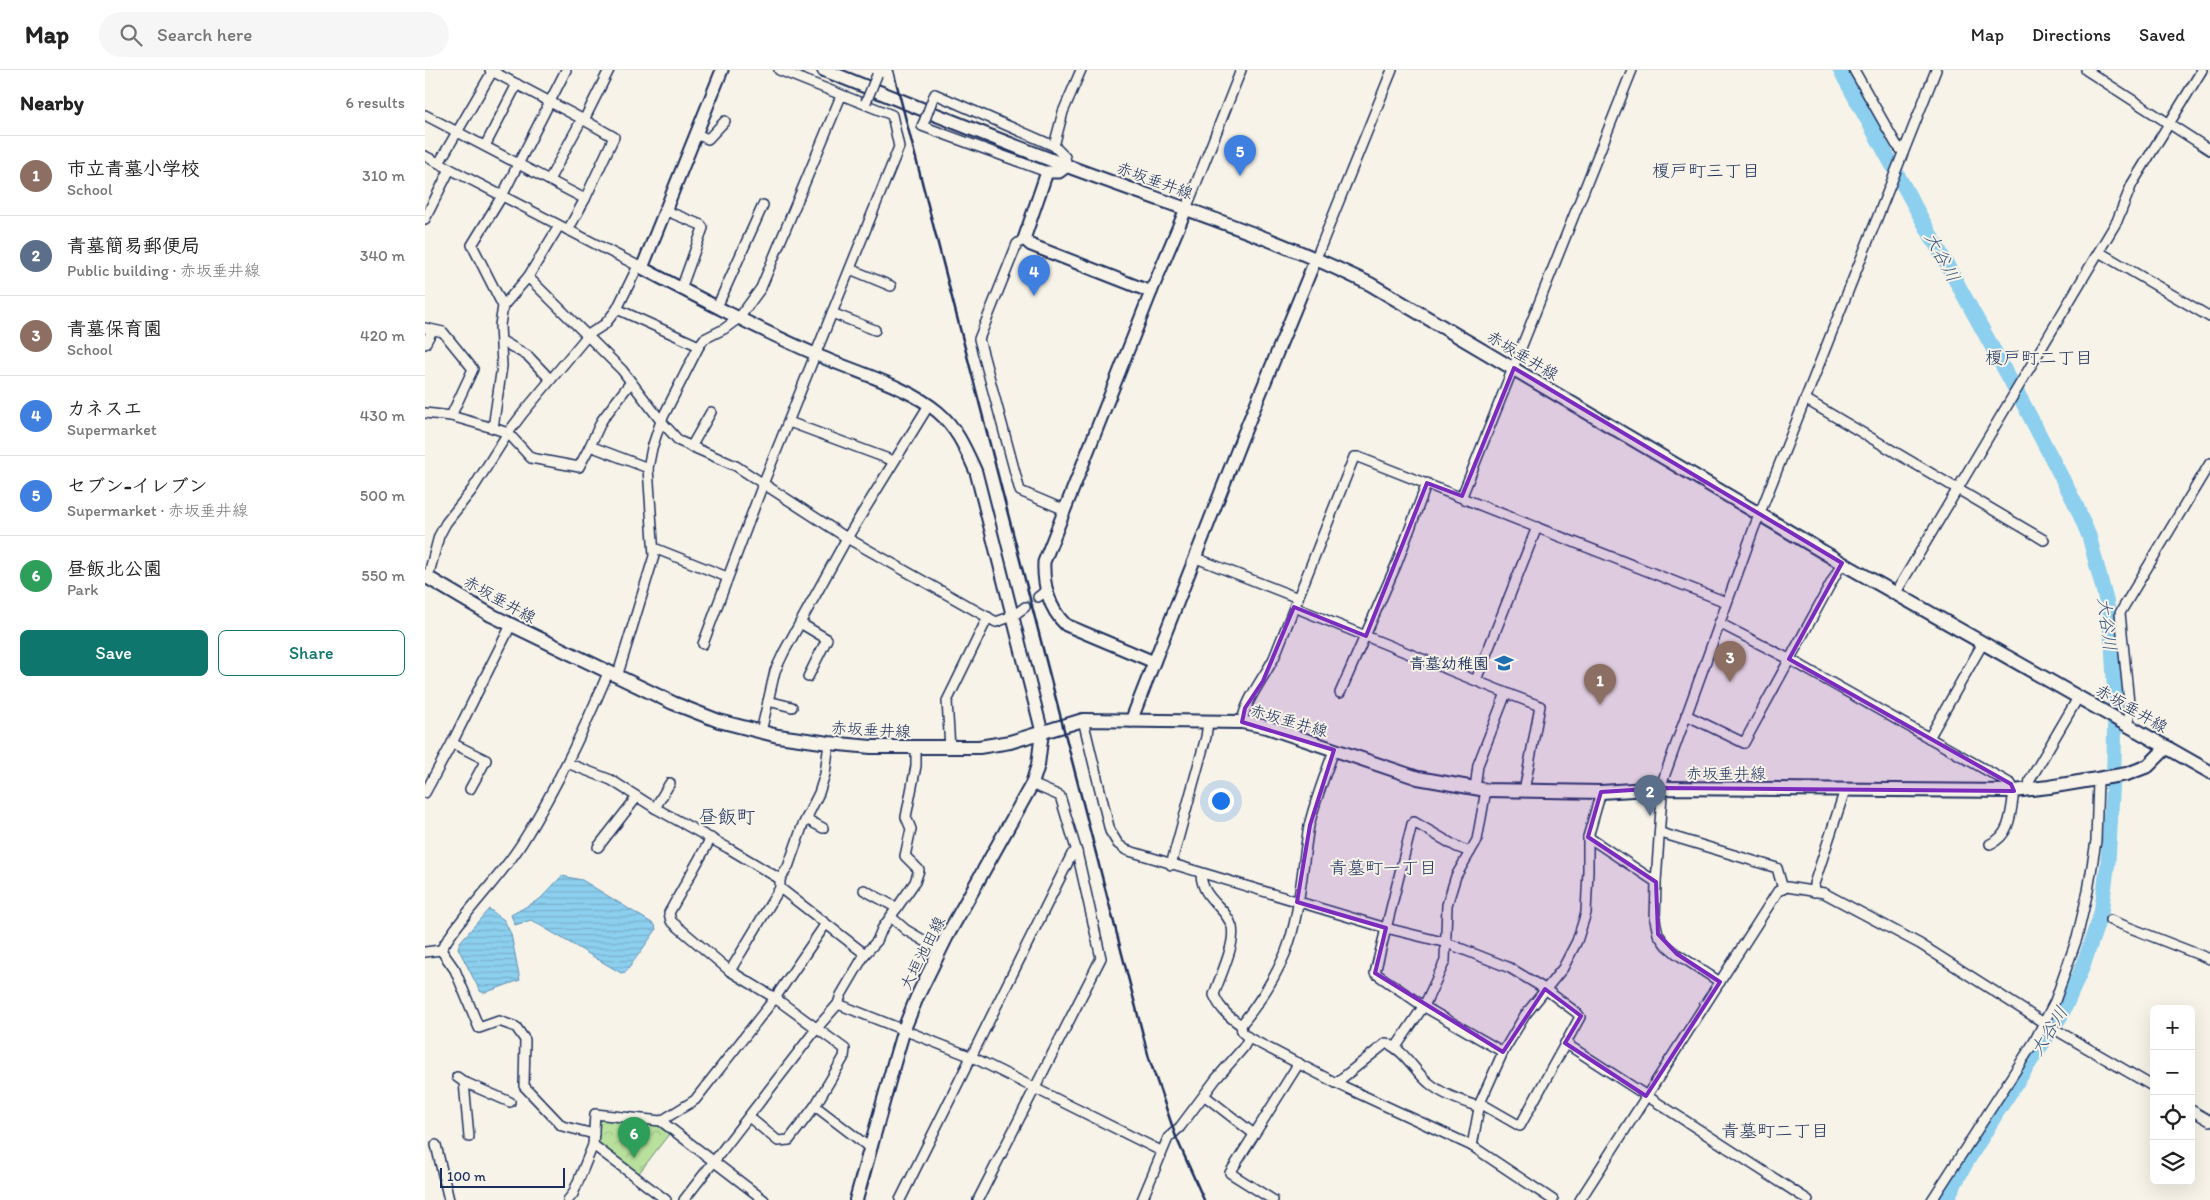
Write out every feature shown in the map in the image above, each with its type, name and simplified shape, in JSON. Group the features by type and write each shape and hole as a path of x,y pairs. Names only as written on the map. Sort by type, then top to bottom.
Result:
{"main road":[{"name":"赤坂垂井線","path":"824,70 1067,166 1316,258 1369,284 1895,594 2104,710 2210,772"},
{"name":"赤坂垂井線","path":"427,577 511,625 673,704 719,721 761,732 829,744 916,748 991,747 1083,720 1242,722 1267,727 1417,778 1481,789 1601,792 1663,788 2013,791 2121,775 2148,766 2167,747"},
{"name":"大垣池田線","path":"856,1200 904,1029 940,950 1032,784 1038,765 1042,732"}],"street":[{"path":"503,306 472,245 502,196 566,70"},
{"path":"549,180 609,70"},
{"path":"427,577 439,536 472,490 508,433 550,379 588,335 605,324 617,309 640,267 722,70"},
{"path":"703,644 763,484 899,147 892,115 779,70"},
{"path":"1054,146 1063,112 1081,70"},
{"path":"1154,662 1066,625 1056,615 1042,594 1044,562 1151,292 1187,209 1241,70"},
{"path":"1131,721 1242,438 1392,70"},
{"path":"1463,496 1632,70"},
{"path":"1854,70 1902,155"},
{"path":"1720,982 1677,954 1665,944 1658,934 1655,920 1656,882 1663,788 1667,767 1759,515 1936,70"},
{"path":"2086,70 2210,150"},
{"path":"1895,594 2099,252 2117,221 2132,184 2202,70"},
{"path":"439,164 491,71 614,137 585,199 528,277 503,306 500,325 502,366 493,428"},
{"path":"865,103 875,72"},
{"path":"485,146 517,84"},
{"path":"935,94 1054,146 1065,157 1067,166 1059,172 1047,172 922,126 935,94"},
{"path":"441,950 448,938 497,878 522,843 567,764 612,675 649,577 654,556 648,468 661,421 703,339 725,329 739,318 761,288 841,96"},
{"path":"425,115 585,199"},
{"path":"696,134 708,139 725,121"},
{"path":"425,156 739,318 816,355 905,392 929,405 951,424 963,442 976,472 1042,732"},
{"path":"425,219 450,169"},
{"path":"1047,172 1024,239 1017,244 979,339 1020,491 1065,510"},
{"path":"717,307 763,205"},
{"path":"664,210 701,225 703,228 681,289"},
{"path":"1024,239 1031,246 1151,292"},
{"path":"2099,252 2210,317"},
{"path":"850,269 891,286"},
{"path":"528,277 588,335 631,382 679,441 736,466 847,538 996,622 1013,616 1025,607"},
{"path":"617,309 699,346"},
{"path":"832,313 875,330"},
{"path":"425,344 428,329 443,332 473,369 451,416"},
{"path":"502,341 528,356 550,379"},
{"path":"425,412 451,416 508,433 531,458 579,467 603,420 631,382"},
{"path":"1805,399 2044,540"},
{"path":"761,732 775,672 800,623 847,538 929,405"},
{"path":"691,447 711,412"},
{"path":"789,422 894,461"},
{"path":"590,446 648,468"},
{"path":"1242,722 1245,708 1263,681 1354,457 1357,456 1463,496 1726,602"},
{"path":"2125,722 2129,703 2120,613 2210,464"},
{"path":"1340,694 1367,636 1427,483"},
{"path":"1476,680 1537,527"},
{"path":"654,548 727,577"},
{"path":"1196,558 1298,598"},
{"path":"1686,715 1745,743 1842,563"},
{"path":"1294,607 1540,706 1524,791"},
{"path":"949,748 947,701 988,617"},
{"path":"800,623 827,639 808,677"},
{"path":"1719,623 1789,659 2011,784 2013,791 2005,832 1999,841 1990,844"},
{"path":"425,793 511,625"},
{"path":"1929,738 1983,643"},
{"path":"1396,1047 1423,1006 1445,961 1447,905 1456,876 1477,840 1481,789 1477,766 1506,692"},
{"path":"2028,789 2030,780 2079,696"},
{"path":"768,701 792,707"},
{"path":"1083,720 1110,831 1118,844 1126,850 1385,928 1447,942 1510,968 1545,989 1580,1017 1520,1126 1480,1105 1443,1093 1429,1083 1396,1047 1386,1043 1337,1083"},
{"path":"1171,864 1206,737 1208,722"},
{"path":"451,743 486,760 470,788"},
{"path":"730,970 780,888 780,879 788,867 806,818 819,794 825,774 829,744"},
{"path":"684,1200 817,1028 838,1004 841,995 865,954 877,941 915,882 919,870 905,856 911,829 906,817 916,766 916,748"},
{"path":"1334,750 1319,787 1310,825 1297,902 1285,952 1264,995 1241,1025 1242,1032 1249,1038 1337,1083 1472,1146 1553,1200"},
{"path":"567,764 611,780 655,808 711,838 780,879"},
{"path":"1932,1200 2045,1023 2055,1001 2077,938 2088,890 2096,841 2101,779"},
{"path":"655,808 669,783"},
{"path":"978,1200 1101,958 1077,852 1060,796 1032,784"},
{"path":"1813,892 1845,790"},
{"path":"1472,1146 1480,1105 1503,1052 1525,1014 1563,968 1577,941 1586,914 1588,837 1601,792"},
{"path":"598,847 637,796"},
{"path":"806,818 823,828"},
{"path":"1470,852 1457,847 1414,822 1411,824 1375,973 1423,1006 1503,1052"},
{"path":"1661,833 1777,868 1783,889"},
{"path":"1588,837 1656,882"},
{"path":"711,838 669,913 671,921 730,970 775,998 845,1049 844,1058 815,1106 789,1140 778,1141 749,1117"},
{"path":"900,1200 1072,854 1077,852"},
{"path":"1201,874 1201,885 1212,901 1228,918 1232,928 1226,965 1214,995 1219,1005 1241,1025"},
{"path":"1580,1200 1778,891 1787,887 1824,893 1920,944 2045,1023 2150,1086"},
{"path":"780,888 810,910 825,925 865,954"},
{"path":"865,890 897,908"},
{"path":"891,917 905,930 940,950"},
{"path":"2110,920 2210,959"},
{"path":"661,1121 695,1100 775,998 825,925"},
{"path":"425,952 441,950"},
{"path":"441,950 455,970 479,1028 499,1021 515,1027 525,1040 524,1086 562,1126 594,1134"},
{"path":"838,1004 972,1057 1161,1151"},
{"path":"1142,1200 1168,1138 1180,1127 1249,1038"},
{"path":"1565,1043 1808,1200"},
{"path":"1273,1200 1230,1173 1299,1063"},
{"path":"469,1137 460,1080 510,1102"},
{"path":"1205,1096 1254,1134"},
{"path":"815,1106 870,1148"},
{"path":"2195,1112 2210,1121"},
{"path":"574,1198 593,1145 595,1114 661,1121 764,1200"},
{"path":"436,1145 449,1200"},
{"path":"593,1145 666,1200"}],"highlighted area":[{"path":"1514,368 1842,563 1789,659 2011,784 2014,791 1663,788 1601,792 1588,837 1656,882 1658,934 1677,954 1720,982 1646,1096 1565,1043 1581,1016 1545,989 1503,1052 1375,973 1386,928 1297,902 1310,825 1334,750 1242,722 1245,708 1263,681 1294,607 1366,636 1427,483 1462,496"}],"green space":[{"path":"603,1119 655,1124 669,1134 639,1173 598,1142 598,1123"}],"water":[{"path":"562,876 582,880 655,925 656,930 626,972 621,973 531,920 515,925 511,915 540,899"},
{"path":"489,909 504,920 511,934 520,980 484,993 480,991 458,948 460,942"}],"waterway":[{"name":"大谷川","path":"1840,70 2024,405 2075,503 2089,536 2107,604 2112,643 2115,699 2114,761 2108,862 2101,913 2083,966 2062,1014 1999,1109 1946,1200"}],"tunnel":[{"path":"1025,607 1038,597"}],"railway":[{"path":"893,70 1149,1058 1176,1137 1204,1200"}],"place":[{"name":"セブン-イレブン","path":"1240,176"},
{"name":"カネスエ","path":"1034,296"},
{"name":"青墓幼稚園","path":"1504,663"},
{"name":"青墓保育園","path":"1730,682"},
{"name":"市立青墓小学校","path":"1600,705"},
{"name":"青墓簡易郵便局","path":"1650,816"},
{"name":"昼飯北公園","path":"634,1158"}],"district":[{"name":"榎戸町三丁目","path":"1706,171"},
{"name":"榎戸町二丁目","path":"2039,358"},
{"name":"昼飯町","path":"727,816"},
{"name":"青墓町一丁目","path":"1383,868"},
{"name":"青墓町二丁目","path":"1775,1131"}]}
